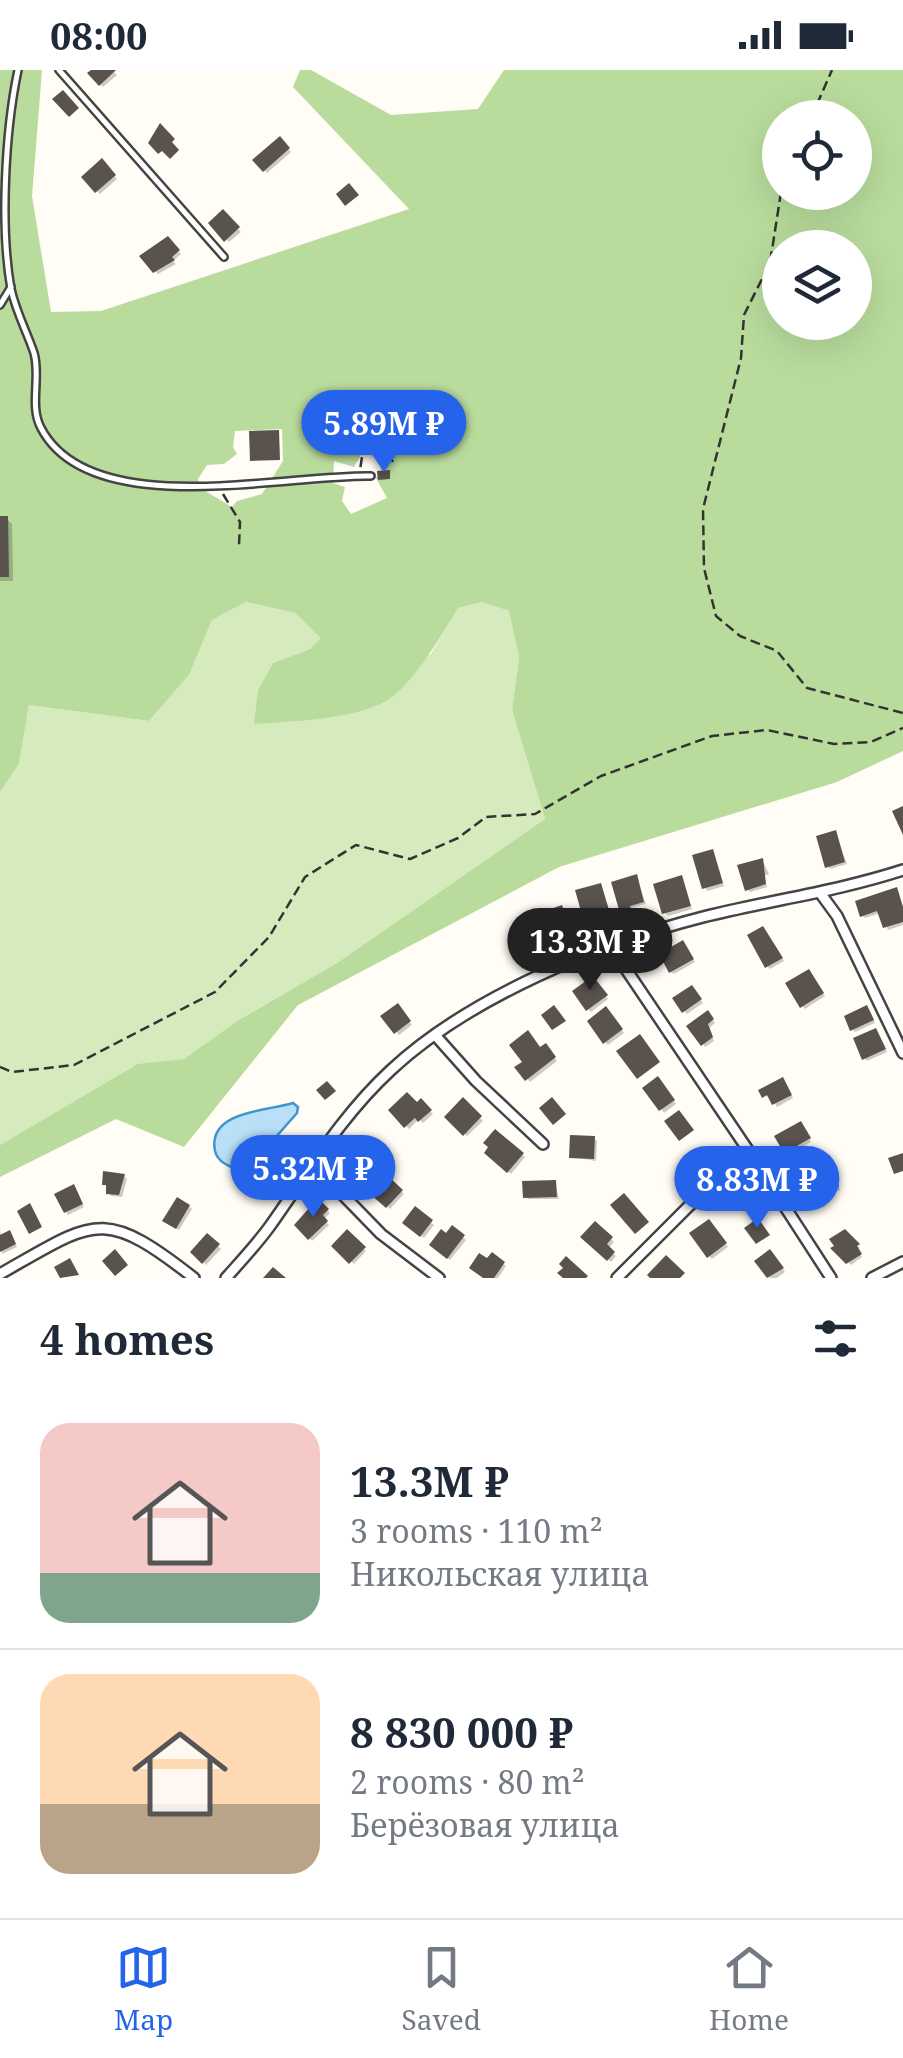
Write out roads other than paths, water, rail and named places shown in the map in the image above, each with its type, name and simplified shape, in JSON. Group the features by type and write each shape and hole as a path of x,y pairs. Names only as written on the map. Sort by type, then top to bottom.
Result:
{"street":[{"path":"226,1278 268,1229 357,1104 394,1067 435,1035 521,984 611,948 702,917 821,894 903,870"},
{"path":"821,894 837,916 903,1053"},
{"path":"611,948 831,1278"},
{"path":"435,1035 476,1081 543,1144"},
{"path":"617,1278 690,1205 754,1159"},
{"path":"312,1163 381,1234 439,1278"},
{"path":"0,1274 78,1230 96,1227 122,1232 156,1250 194,1278"},
{"path":"872,1278 903,1262"}],"lane":[{"path":"18,70 3,140 11,287 35,356 41,429 60,452 94,474 140,486 371,476"},
{"path":"59,70 224,257"},
{"path":"0,305 11,287"}],"water":[{"path":"293,1103 298,1107 297,1113 246,1171 217,1156 215,1137 230,1120"}]}
